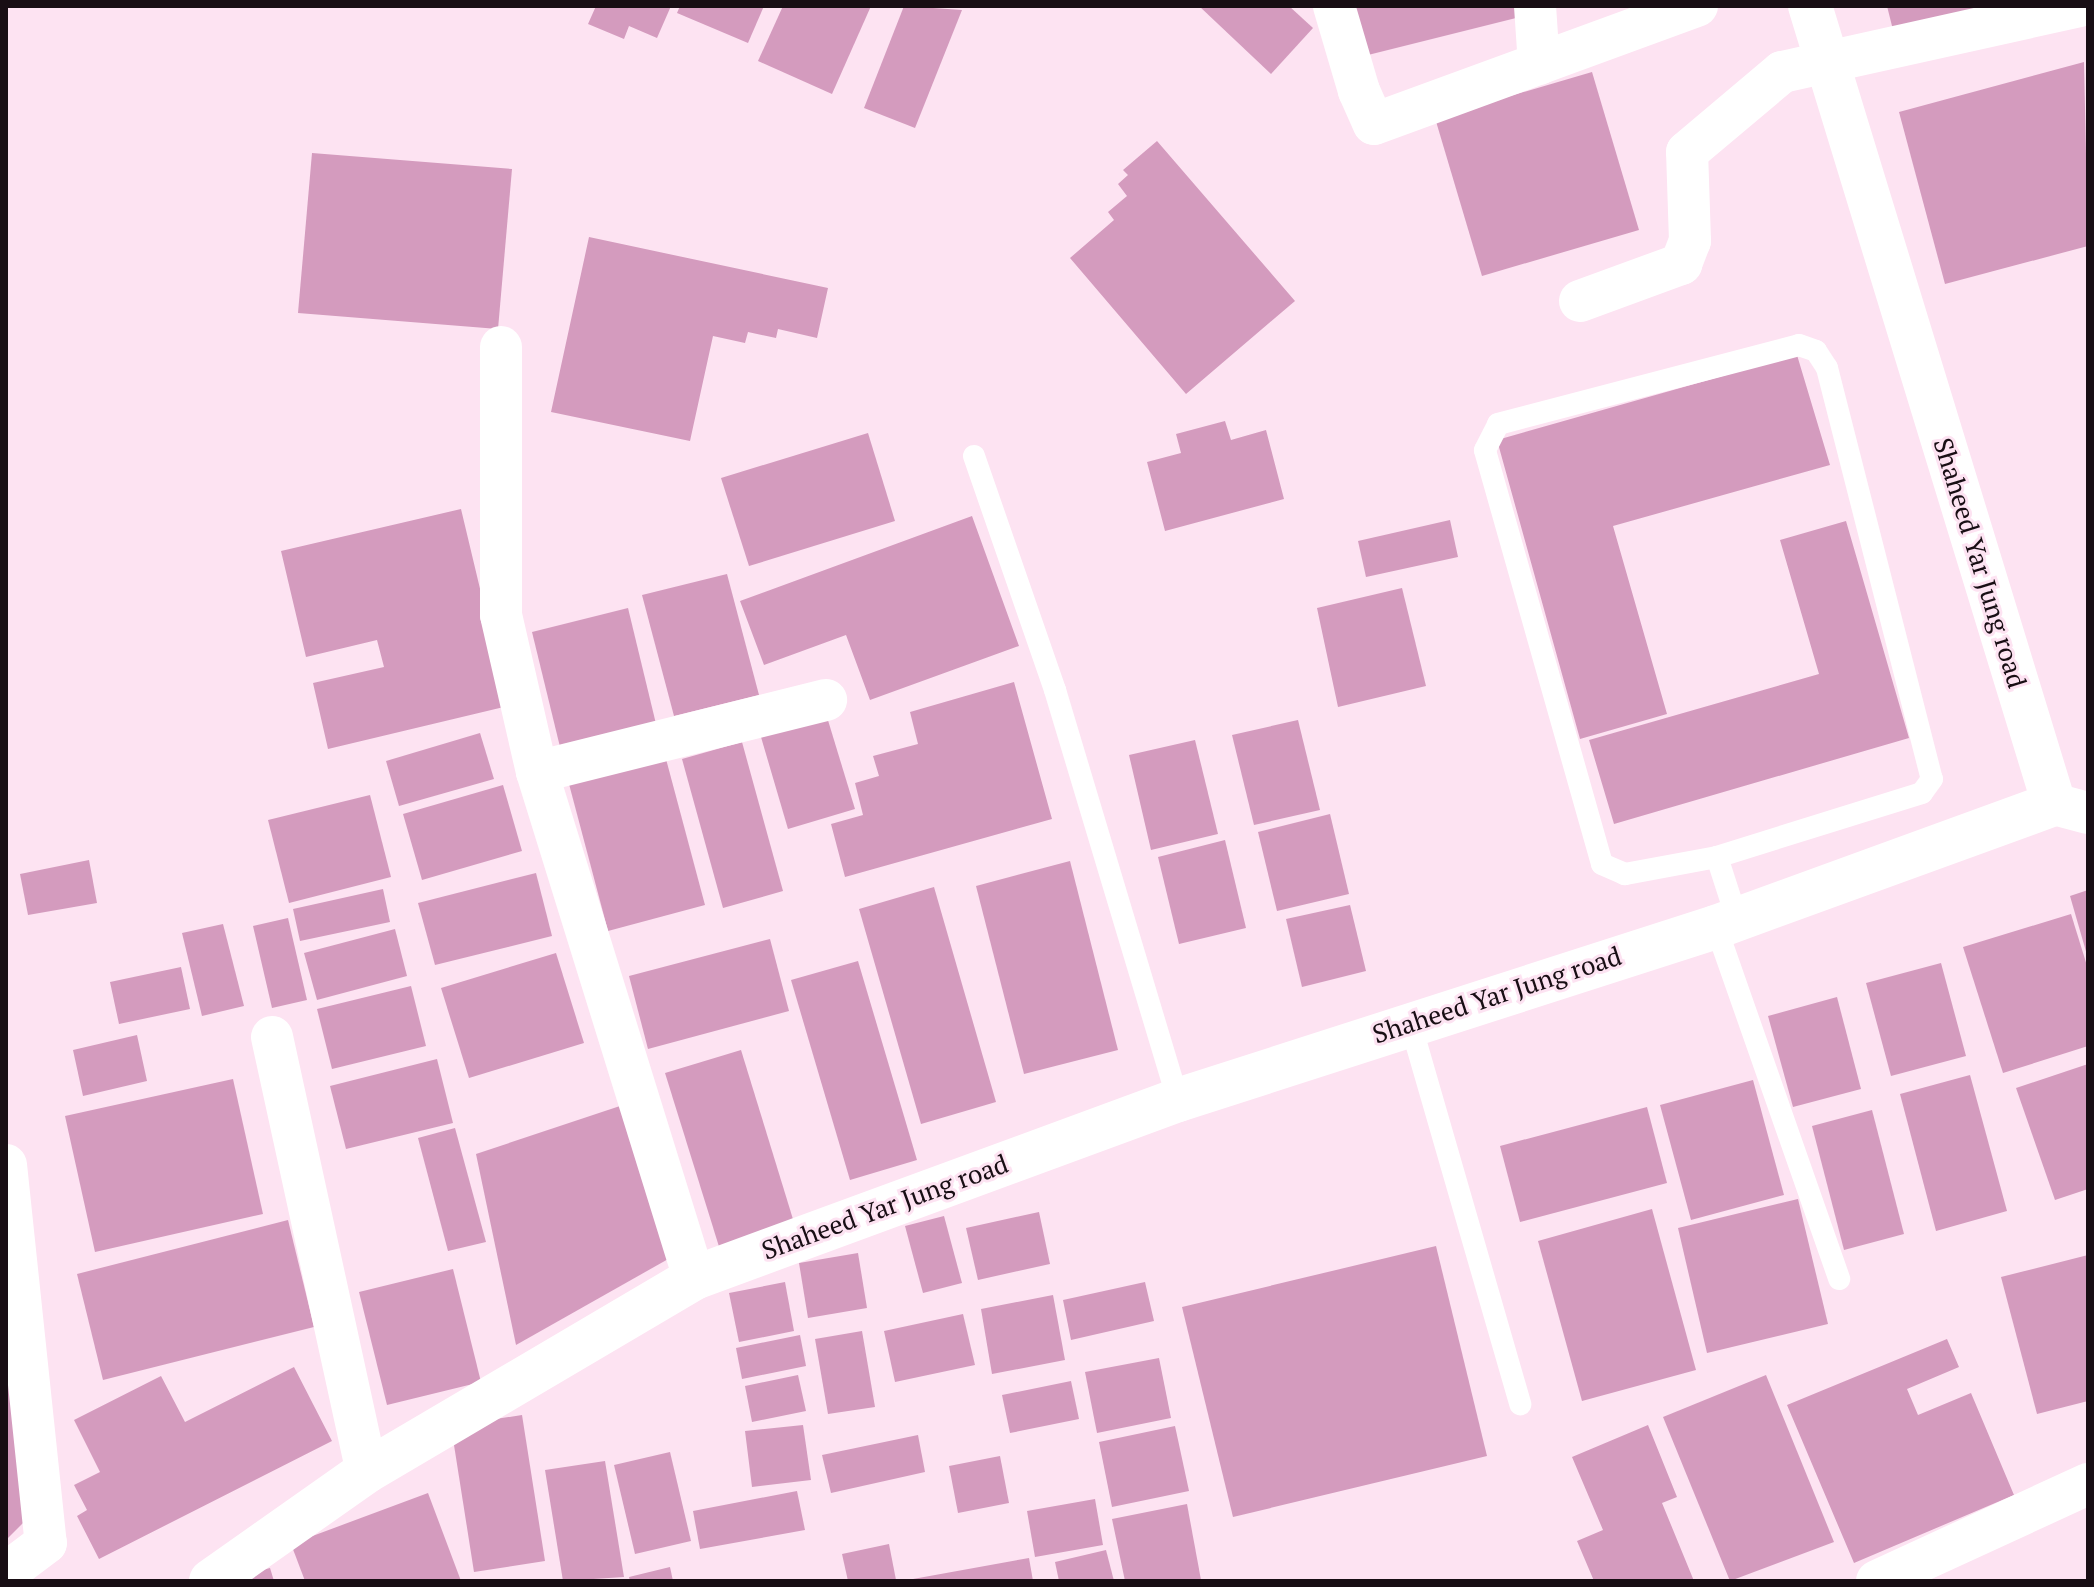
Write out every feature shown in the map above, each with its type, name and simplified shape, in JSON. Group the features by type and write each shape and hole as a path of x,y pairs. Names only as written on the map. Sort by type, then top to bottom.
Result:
{"street":[{"path":"1334,6 1359,91 1374,124 1697,6"},
{"path":"1535,6 1539,64"},
{"name":"Shaheed Yar Jung road","path":"211,1581 367,1471 694,1278 1178,1100 2071,809 1810,6"},
{"path":"1580,301 1681,264 1690,241 1687,152 1782,72 2080,6"},
{"path":"501,347 501,615 537,772 694,1278"},
{"path":"537,772 826,700"},
{"path":"272,1037 367,1471"},
{"path":"6,1165 46,1543 6,1573"},
{"path":"1877,1581 2088,1484"}],"lane":[{"path":"1799,345 1816,351 1827,368 1932,779 1922,793 1717,857 1625,874 1602,864 1485,450 1498,424 1799,345"},
{"path":"974,456 1055,690 1178,1100"},
{"path":"1717,857 1726,923 1839,1279"},
{"path":"1410,1022 1520,1404"}],"building":[{"path":"596,6 671,6 657,38 629,26 624,39 588,24"},
{"path":"680,6 764,6 748,43 677,13"},
{"path":"783,6 871,6 832,94 758,61"},
{"path":"904,6 962,10 915,128 864,108"},
{"path":"1199,6 1289,6 1313,28 1271,74"},
{"path":"1351,6 1517,6 1520,17 1364,56"},
{"path":"1887,6 2000,6 1894,34"},
{"path":"2084,62 2088,246 1945,284 1899,112"},
{"path":"1592,72 1639,230 1482,276 1435,118"},
{"path":"1157,141 1295,301 1186,394 1070,258 1114,220 1108,212 1127,196 1118,184 1128,175 1123,170"},
{"path":"312,153 512,169 498,329 298,313"},
{"path":"589,237 828,288 817,338 778,329 776,338 748,332 745,343 713,336 690,441 551,412"},
{"path":"1797,355 1830,465 1613,526 1667,714 1580,739 1497,440"},
{"path":"1225,421 1231,440 1266,430 1284,499 1165,531 1147,462 1181,453 1176,434"},
{"path":"868,433 895,521 749,566 721,478"},
{"path":"461,509 508,706 328,749 313,683 384,667 377,640 306,657 281,551"},
{"path":"972,516 1019,646 870,700 846,635 764,665 740,601"},
{"path":"1450,520 1458,557 1366,577 1358,541"},
{"path":"1846,521 1909,738 1614,824 1589,740 1819,674 1780,540"},
{"path":"727,574 759,695 674,716 642,595"},
{"path":"1402,588 1426,686 1338,707 1317,608"},
{"path":"628,608 657,728 561,751 532,632"},
{"path":"1014,682 1052,819 845,877 831,824 863,815 855,783 879,776 873,756 918,744 910,712"},
{"path":"827,717 855,809 788,829 761,737"},
{"path":"1298,720 1320,810 1254,825 1232,735"},
{"path":"480,733 494,779 399,806 386,761"},
{"path":"1195,740 1218,834 1151,850 1129,755"},
{"path":"742,742 783,891 723,908 682,759"},
{"path":"666,759 705,905 608,931 569,784"},
{"path":"503,785 522,851 422,880 403,814"},
{"path":"370,795 391,877 289,903 268,820"},
{"path":"1330,814 1349,894 1277,911 1258,832"},
{"path":"1225,840 1246,928 1179,944 1158,857"},
{"path":"89,860 97,903 28,915 20,874"},
{"path":"1070,861 1118,1050 1024,1074 976,886"},
{"path":"536,873 552,936 435,965 418,903"},
{"path":"934,887 996,1102 921,1124 859,909"},
{"path":"383,889 390,922 300,941 293,909"},
{"path":"2088,890 2088,955 2087,955 2070,896"},
{"path":"1350,905 1366,971 1302,987 1286,919"},
{"path":"2071,914 2088,969 2088,1046 2003,1073 1963,947"},
{"path":"288,918 307,1000 272,1008 253,926"},
{"path":"223,924 244,1006 202,1016 182,933"},
{"path":"395,929 407,976 317,1000 304,953"},
{"path":"770,939 789,1011 648,1049 629,976"},
{"path":"556,953 584,1043 469,1078 441,988"},
{"path":"858,961 917,1160 850,1180 791,980"},
{"path":"1941,963 1966,1056 1891,1076 1866,983"},
{"path":"181,967 190,1009 119,1024 110,982"},
{"path":"411,986 426,1046 332,1069 317,1009"},
{"path":"1837,997 1861,1089 1793,1107 1768,1016"},
{"path":"137,1035 147,1081 83,1096 73,1050"},
{"path":"741,1050 796,1229 721,1253 665,1073"},
{"path":"437,1059 453,1123 346,1149 330,1086"},
{"path":"2088,1064 2088,1189 2055,1200 2016,1088"},
{"path":"1970,1075 2007,1211 1936,1231 1900,1094"},
{"path":"233,1079 263,1214 95,1252 65,1116"},
{"path":"1753,1080 1784,1195 1691,1220 1660,1105"},
{"path":"623,1105 670,1258 516,1345 476,1154"},
{"path":"1647,1107 1667,1183 1520,1222 1500,1146"},
{"path":"1872,1110 1904,1234 1844,1250 1812,1126"},
{"path":"455,1128 486,1242 448,1251 418,1138"},
{"path":"1798,1199 1828,1324 1707,1353 1678,1228"},
{"path":"1652,1209 1696,1370 1582,1401 1538,1241"},
{"path":"1039,1212 1050,1264 978,1280 966,1228"},
{"path":"944,1216 962,1283 923,1293 905,1226"},
{"path":"288,1220 314,1327 103,1380 77,1274"},
{"path":"1436,1246 1487,1456 1233,1517 1182,1307"},
{"path":"858,1253 867,1308 808,1318 799,1263"},
{"path":"2088,1255 2088,1401 2037,1414 2001,1277"},
{"path":"6,1262 40,1506 6,1540"},
{"path":"453,1269 481,1382 387,1405 359,1292"},
{"path":"785,1282 794,1331 739,1342 729,1293"},
{"path":"1145,1282 1154,1321 1071,1340 1063,1300"},
{"path":"1053,1295 1065,1360 992,1374 981,1309"},
{"path":"963,1314 975,1365 895,1382 884,1331"},
{"path":"862,1331 875,1407 828,1414 815,1339"},
{"path":"800,1335 806,1366 742,1379 736,1348"},
{"path":"1947,1339 1959,1367 1907,1389 1918,1415 1971,1393 2014,1495 1854,1563 1787,1405"},
{"path":"1159,1358 1171,1418 1097,1433 1085,1372"},
{"path":"294,1367 332,1441 99,1559 77,1516 87,1510 74,1485 100,1472 74,1420 161,1376 185,1422"},
{"path":"798,1375 806,1411 752,1422 745,1386"},
{"path":"1766,1375 1834,1542 1730,1581 1663,1417"},
{"path":"1071,1381 1079,1419 1010,1433 1002,1395"},
{"path":"522,1415 545,1561 474,1572 451,1426"},
{"path":"803,1425 811,1480 752,1487 745,1431"},
{"path":"1648,1425 1677,1497 1662,1503 1694,1581 1594,1581 1577,1541 1603,1530 1572,1457"},
{"path":"1175,1426 1189,1491 1112,1507 1099,1442"},
{"path":"918,1435 925,1472 831,1493 822,1455"},
{"path":"670,1452 691,1541 635,1554 614,1465"},
{"path":"1000,1456 1009,1503 958,1513 949,1466"},
{"path":"605,1461 624,1577 563,1581 545,1470"},
{"path":"797,1491 805,1530 700,1549 693,1511"},
{"path":"428,1493 461,1581 305,1581 291,1544"},
{"path":"1095,1499 1103,1545 1035,1557 1027,1511"},
{"path":"1187,1504 1201,1580 1125,1581 1112,1519"},
{"path":"889,1544 896,1580 848,1581 842,1554"},
{"path":"1106,1550 1114,1581 1059,1581 1055,1562"},
{"path":"1029,1558 1033,1581 913,1581 913,1579"},
{"path":"670,1567 673,1581 630,1581 629,1577"},
{"path":"270,1568 274,1581 224,1581 224,1580"}]}
